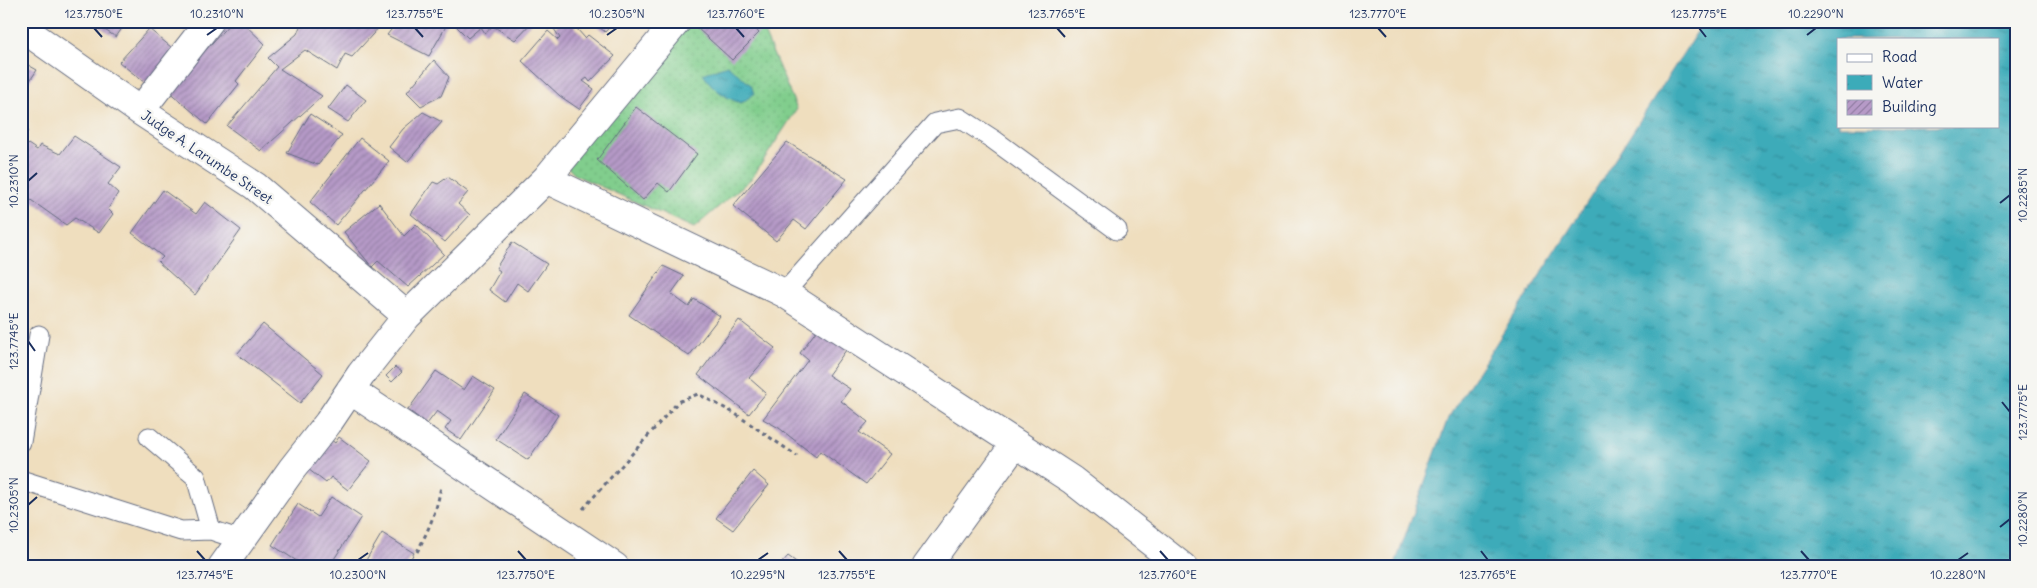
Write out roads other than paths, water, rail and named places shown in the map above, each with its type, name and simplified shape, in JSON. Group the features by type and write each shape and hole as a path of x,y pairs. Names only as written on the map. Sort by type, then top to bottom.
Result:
{"street":[{"path":"140,111 210,21"},
{"path":"222,567 350,390 407,316 546,179 677,21"},
{"name":"Judge A. Larumbe Street","path":"21,27 140,111 255,186 337,254 407,316"},
{"path":"546,179 784,293 1072,480 1183,567"},
{"path":"350,390 615,567"},
{"path":"926,567 1015,444"}],"lane":[{"path":"784,293 935,123 960,118 994,140 1116,230"},
{"path":"21,442 39,335"},
{"path":"149,437 196,477 211,530"},
{"path":"21,480 181,531 211,530 241,540"}],"water":[{"path":"1704,21 2016,21 2016,567 1394,567 1448,418"},
{"path":"727,65 751,85 754,94 741,103 719,92 703,74"}]}
